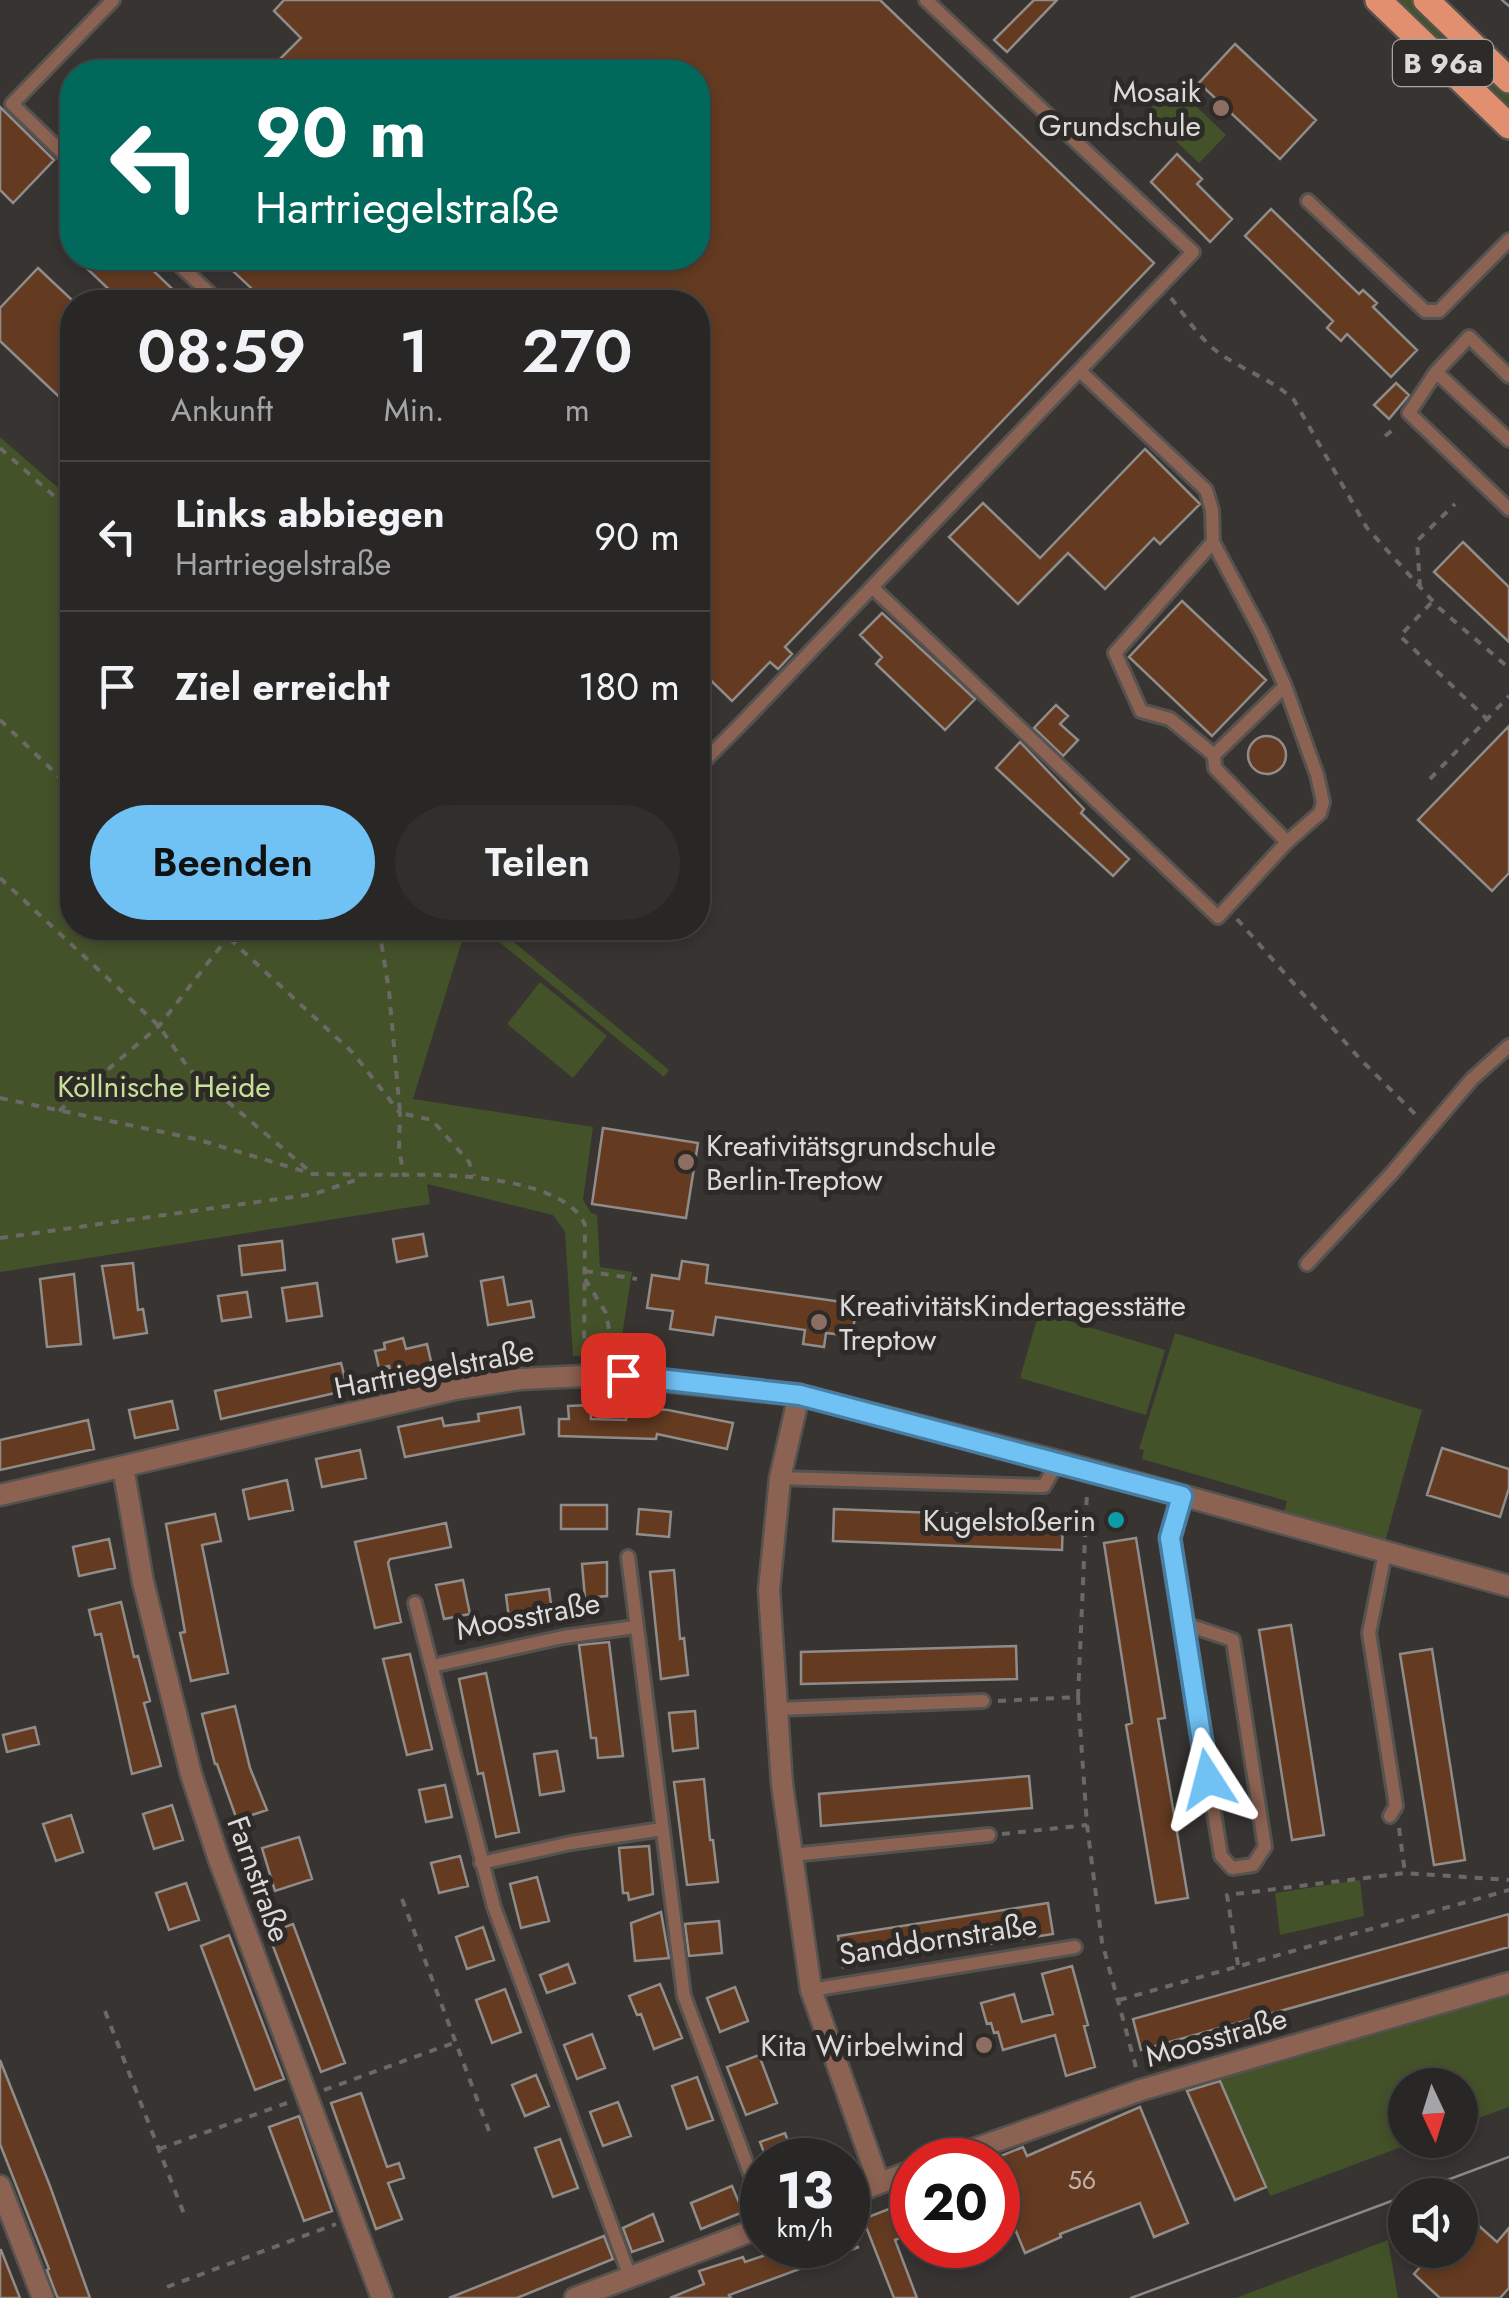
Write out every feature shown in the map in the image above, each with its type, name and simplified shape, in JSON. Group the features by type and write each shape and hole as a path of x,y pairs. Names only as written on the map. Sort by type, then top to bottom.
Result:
{"main road":[{"name":"B 96a","path":"1378,0 1509,126"},
{"name":"B 96a","path":"1426,0 1509,80"}],"street":[{"name":"Hartriegelstraße","path":"0,1495 455,1390 520,1378 640,1376 800,1395 1088,1469 1509,1586"},
{"name":"Sanddornstraße","path":"800,1395 780,1478 768,1590 782,1784 811,1990 878,2183"},
{"name":"Farnstraße","path":"123,1467 147,1599 191,1774 218,1857 382,2298"},
{"name":"Moosstraße","path":"1006,2138 1141,2090 1509,1982"},
{"path":"870,2186 890,2179"},
{"path":"0,2186 43,2298"},
{"path":"575,2298 740,2235"}],"lane":[{"path":"60,150 12,104 112,0"},
{"path":"710,755 1194,252 926,0"},
{"path":"1308,200 1425,310 1439,310 1509,240"},
{"path":"185,270 206,290"},
{"path":"1509,376 1468,337 1436,372 1408,413 1509,509"},
{"path":"872,586 1218,917 1287,842 1320,813 1323,802 1317,775 1286,686 1213,542 1212,510 1206,490 1080,371"},
{"path":"1436,372 1509,440"},
{"path":"1213,542 1115,653 1141,711 1170,718 1214,756 1215,768 1287,842"},
{"path":"1214,756 1286,686"},
{"path":"1308,1264 1472,1079 1509,1046"},
{"path":"780,1478 1044,1486 1058,1461"},
{"path":"1182,1496 1170,1538 1182,1623 1220,1856 1232,1868 1252,1865 1264,1847 1232,1640 1182,1623"},
{"path":"1386,1552 1368,1633 1393,1811"},
{"name":"Moosstraße","path":"628,1557 684,1996 740,2147"},
{"name":"Moosstraße","path":"415,1603 494,1907 630,2278"},
{"name":"Moosstraße","path":"432,1666 563,1637 635,1628"},
{"path":"777,1709 983,1701"},
{"path":"481,1863 571,1843 662,1829"},
{"path":"792,1855 989,1835"},
{"name":"Sanddornstraße","path":"811,1990 1075,1947"}],"path":[{"path":"1162,286 1198,334 1219,353 1279,385 1294,400 1367,528 1432,601 1509,668"},
{"path":"1385,436 1397,427"},
{"path":"0,448 60,501"},
{"path":"1420,587 1417,541 1455,504"},
{"path":"1432,601 1400,636 1487,719"},
{"path":"1430,778 1509,696"},
{"path":"0,720 60,778"},
{"path":"0,878 60,934"},
{"path":"1225,908 1360,1059 1430,1128"},
{"path":"67,940 159,1026 189,1069 313,1174"},
{"path":"59,1111 159,1026 226,940"},
{"path":"231,940 353,1053 400,1113 432,1120 470,1162 474,1177"},
{"path":"381,940 389,991 404,1175"},
{"path":"0,1098 196,1139 313,1174 474,1177 536,1191 580,1212 585,1225 584,1375"},
{"path":"0,1238 314,1194 366,1176"},
{"path":"585,1271 637,1279"},
{"path":"585,1279 606,1313 610,1352 616,1360 624,1361"},
{"path":"1088,1469 1078,1697 1087,1825 1102,1942 1141,2090"},
{"path":"983,1701 1078,1697"},
{"path":"1393,1811 1404,1873"},
{"path":"989,1835 1087,1825"},
{"path":"1238,1965 1227,1895 1404,1873 1509,1880"},
{"path":"1119,2000 1509,1890"},
{"path":"402,1899 489,2131"},
{"path":"105,2010 184,2214"},
{"path":"159,2150 456,2042"},
{"path":"167,2287 352,2218"}],"green space":[{"path":"1391,0 1411,0 1509,94 1509,114"},
{"path":"1174,85 1226,135 1199,163 1146,113"},
{"name":"Köllnische Heide","path":"0,437 60,490 60,940 462,940 413,1099 593,1127 583,1200 591,1213 597,1215 600,1267 632,1272 619,1355 573,1356 565,1232 553,1215 427,1184 430,1204 0,1272"},
{"path":"497,940 511,940 669,1070 664,1077"},
{"path":"540,982 607,1036 573,1078 507,1024"},
{"path":"1039,1312 1165,1350 1146,1415 1020,1378"},
{"path":"1175,1333 1422,1410 1384,1545 1283,1516 1287,1501 1142,1459 1144,1450 1139,1449"},
{"path":"1360,1880 1364,1916 1280,1935 1275,1893"},
{"path":"1509,1995 1509,2107 1478,2118 1478,2068 1388,2068 1388,2152 1270,2196 1218,2076"},
{"path":"1388,2240 1388,2268 1393,2268 1398,2298 1236,2298"}],"building":[{"path":"284,0 880,0 1154,263 785,647 792,654 778,669 770,662 732,701 710,680 710,290 253,290 232,270 710,270 710,60 279,60 301,38 274,11"},
{"path":"1034,0 1057,0 1007,52 994,40"},
{"path":"1235,44 1316,120 1280,159 1199,83"},
{"path":"0,107 54,160 13,203 0,190"},
{"path":"1177,154 1202,179 1197,184 1232,219 1210,242 1151,182"},
{"path":"1271,209 1359,294 1363,290 1377,303 1373,307 1417,350 1391,377 1347,334 1341,341 1327,328 1333,321 1245,236"},
{"path":"38,268 61,290 60,398 0,341 0,308"},
{"path":"89,270 153,270 173,290 109,290"},
{"path":"1396,383 1409,395 1389,419 1374,405"},
{"path":"1145,449 1200,504 1160,544 1154,538 1105,589 1068,553 1018,604 949,537 983,503 1040,558"},
{"path":"1463,542 1509,587 1509,642 1434,572"},
{"path":"1182,601 1266,680 1212,736 1129,657"},
{"path":"882,613 975,699 945,730 876,664 882,657 860,635"},
{"path":"1056,705 1068,716 1060,724 1078,740 1063,756 1034,728"},
{"path":"1509,726 1509,873 1492,891 1418,820"},
{"path":"1267,736 1280,742 1286,755 1280,768 1267,774 1254,768 1248,755 1254,742"},
{"path":"1020,742 1084,809 1081,813 1129,859 1113,876 996,768"},
{"path":"603,1128 698,1143 686,1218 592,1204"},
{"path":"423,1234 427,1256 397,1262 393,1239"},
{"path":"282,1241 285,1270 242,1275 239,1246"},
{"path":"682,1261 708,1265 706,1283 857,1304 852,1336 826,1333 824,1347 803,1344 805,1330 716,1317 713,1335 670,1329 673,1311 647,1308 652,1275 679,1279"},
{"path":"133,1263 138,1310 143,1309 147,1333 114,1338 102,1266"},
{"path":"74,1274 81,1344 47,1347 40,1279"},
{"path":"503,1277 508,1305 531,1301 534,1317 488,1325 481,1281"},
{"path":"317,1283 322,1316 287,1321 282,1288"},
{"path":"247,1292 251,1317 222,1321 218,1296"},
{"path":"403,1338 406,1349 427,1344 433,1370 392,1379 389,1366 379,1368 375,1351 385,1349 384,1343"},
{"path":"341,1363 348,1390 221,1419 215,1391"},
{"path":"172,1401 178,1429 135,1438 129,1410"},
{"path":"591,1405 591,1419 626,1420 627,1407 668,1410 733,1423 727,1449 657,1434 656,1439 559,1436 559,1419 569,1419 568,1406"},
{"path":"520,1407 524,1434 405,1457 398,1427 442,1418 444,1426 479,1421 478,1414"},
{"path":"88,1420 94,1449 0,1470 0,1440"},
{"path":"1442,1448 1509,1469 1509,1488 1500,1517 1427,1495"},
{"path":"360,1450 366,1478 322,1487 316,1459"},
{"path":"287,1480 293,1510 249,1519 243,1490"},
{"path":"561,1505 607,1505 607,1529 561,1529"},
{"path":"639,1509 671,1512 669,1537 637,1534"},
{"path":"834,1509 1063,1518 1062,1550 833,1541"},
{"path":"215,1514 221,1541 202,1545 228,1673 191,1681 180,1633 185,1632 166,1524"},
{"path":"446,1523 451,1547 390,1559 401,1622 375,1628 355,1542"},
{"path":"1136,1538 1165,1718 1158,1719 1188,1898 1156,1903 1126,1725 1132,1723 1104,1543"},
{"path":"109,1539 115,1568 79,1576 73,1547"},
{"path":"607,1562 607,1596 585,1598 582,1564"},
{"path":"674,1570 680,1639 684,1638 688,1675 661,1679 650,1572"},
{"path":"463,1580 470,1614 444,1619 436,1585"},
{"path":"549,1589 553,1620 510,1626 506,1595"},
{"path":"121,1602 150,1701 144,1703 161,1766 132,1774 101,1634 95,1635 89,1610"},
{"path":"1291,1625 1324,1835 1292,1840 1259,1630"},
{"path":"609,1642 623,1756 598,1758 596,1738 591,1738 579,1645"},
{"path":"1016,1646 1017,1679 801,1684 801,1652"},
{"path":"1432,1649 1465,1860 1434,1865 1400,1654"},
{"path":"410,1654 432,1749 407,1755 383,1659"},
{"path":"486,1673 519,1832 496,1837 483,1773 478,1774 459,1679"},
{"path":"235,1706 250,1768 267,1810 237,1820 215,1764 202,1714"},
{"path":"695,1711 698,1748 673,1751 669,1713"},
{"path":"35,1727 39,1744 7,1752 3,1735"},
{"path":"557,1751 564,1791 540,1795 534,1754"},
{"path":"1029,1776 1032,1808 821,1826 819,1794"},
{"path":"704,1779 718,1882 687,1885 674,1782"},
{"path":"445,1785 452,1817 426,1822 419,1790"},
{"path":"172,1805 183,1840 154,1849 143,1814"},
{"path":"71,1815 83,1852 56,1861 43,1824"},
{"path":"299,1837 312,1879 275,1891 262,1848"},
{"path":"649,1846 653,1894 629,1900 628,1893 623,1893 619,1848"},
{"path":"460,1856 468,1886 439,1893 431,1863"},
{"path":"537,1877 549,1921 521,1928 510,1884"},
{"path":"186,1883 199,1920 169,1930 156,1893"},
{"path":"1048,1903 1053,1934 843,1967 838,1936"},
{"path":"661,1912 669,1958 635,1961 631,1923"},
{"path":"1509,1914 1509,1947 1141,2050 1133,2019"},
{"path":"719,1921 722,1953 689,1956 685,1924"},
{"path":"293,1924 345,2063 321,2072 268,1933"},
{"path":"483,1927 494,1960 467,1969 456,1937"},
{"path":"229,1935 284,2079 255,2090 201,1946"},
{"path":"568,1964 575,1983 547,1993 540,1975"},
{"path":"1072,1966 1095,2067 1066,2076 1055,2035 1003,2050 998,2032 994,2033 991,2023 987,2024 981,2003 1014,1994 1022,2022 1053,2014 1042,1974"},
{"path":"660,1984 682,2038 654,2049 641,2014 637,2015 629,1996"},
{"path":"735,1987 748,2021 720,2032 707,1998"},
{"path":"505,1989 521,2032 492,2043 476,2000"},
{"path":"592,2034 605,2068 577,2079 564,2045"},
{"path":"759,2055 777,2103 746,2115 727,2067"},
{"path":"0,2060 90,2298 58,2298 56,2294 0,2144"},
{"path":"536,2075 549,2106 525,2116 512,2085"},
{"path":"697,2077 713,2120 687,2129 672,2086"},
{"path":"1220,2081 1266,2187 1235,2200 1187,2091"},
{"path":"361,2093 387,2167 399,2163 404,2178 388,2183 402,2219 376,2229 331,2103"},
{"path":"618,2102 631,2136 603,2146 590,2112"},
{"path":"1140,2107 1188,2223 1154,2237 1140,2203 1060,2234 1061,2237 1025,2253 1020,2241 1020,2148 1023,2147 1027,2156"},
{"path":"299,2116 332,2211 304,2221 269,2127"},
{"path":"560,2139 578,2188 553,2197 535,2148"},
{"path":"732,2186 740,2213 701,2229 691,2203"},
{"path":"890,2209 890,2268 906,2268 917,2298 894,2298 870,2237 870,2216"},
{"path":"653,2214 663,2241 632,2252 623,2228"},
{"path":"1478,2225 1497,2242 1509,2228 1509,2288 1500,2298 1440,2298 1414,2274 1419,2268 1478,2268"},
{"path":"604,2236 613,2259 517,2298 449,2298"},
{"path":"1,2250 20,2298 0,2298"},
{"path":"740,2258 740,2268 802,2268 729,2295 731,2298 670,2298 704,2284 699,2271"}],"tram line":[{"path":"1502,0 1509,6"},
{"path":"1453,2178 1509,2157"},
{"path":"1131,2298 1388,2202"}],"place":[{"name":"Mosaik Grundschule","path":"1221,108"},
{"name":"Kreativitätsgrundschule Berlin-Treptow","path":"686,1162"},
{"name":"KreativitätsKindertagesstätte Treptow","path":"819,1322"},
{"name":"Kugelstoßerin","path":"1116,1520"},
{"name":"Kita Wirbelwind","path":"984,2045"}],"route":[{"path":"623,1375 800,1395 1182,1496 1170,1538 1208,1779"}]}
